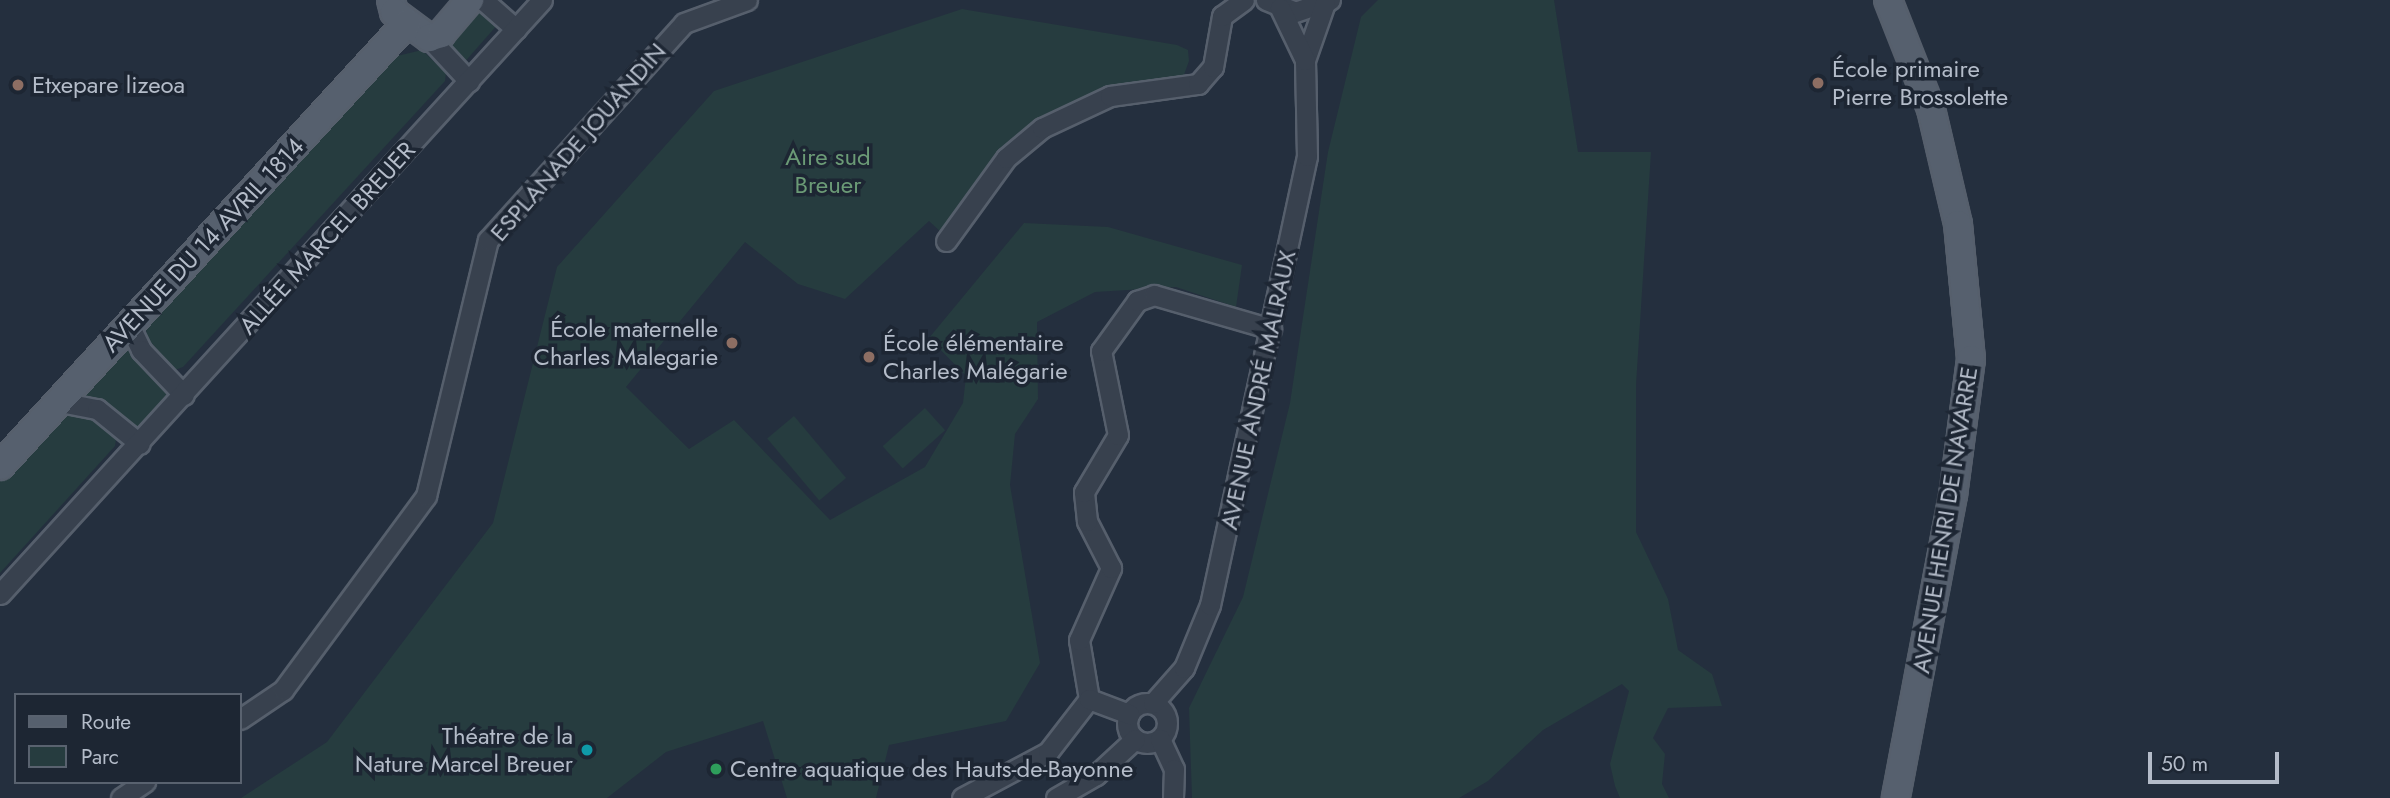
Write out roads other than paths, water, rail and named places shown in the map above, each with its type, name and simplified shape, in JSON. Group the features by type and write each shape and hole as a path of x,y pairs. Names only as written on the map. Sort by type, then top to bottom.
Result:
{"main road":[{"path":"391,0 407,23 429,38 441,34 470,0"},
{"name":"AVENUE HENRI DE NAVARRE","path":"1888,0 1931,109 1958,225 1971,359 1953,495 1896,798"},
{"name":"AVENUE DU 14 AVRIL 1814","path":"0,466 407,23"}],"street":[{"path":"483,0 516,29"},
{"name":"ALLÉE MARCEL BREUER","path":"0,594 542,0"},
{"name":"ESPLANADE JOUANDIN","path":"242,718 283,690 426,496 488,240 684,23 747,0"},
{"path":"946,241 1006,158 1042,128 1110,96 1198,84 1213,66 1222,16 1244,0"},
{"path":"1273,4 1311,10 1327,2"},
{"name":"AVENUE ANDRÉ MALRAUX","path":"1160,739 1159,709 1175,683 1210,605 1271,329 1308,141 1305,60 1327,2"},
{"name":"AVENUE ANDRÉ MALRAUX","path":"1273,4 1305,60"},
{"path":"429,38 469,81"},
{"path":"962,798 1048,752 1089,699 1079,640 1111,568 1087,521 1084,492 1118,435 1101,351 1137,301 1154,295 1271,329"},
{"path":"129,325 141,350 184,395"},
{"path":"60,402 97,408 139,444"},
{"path":"1089,699 1129,714 1159,709"},
{"path":"1129,714 1135,739"},
{"path":"1056,798 1096,775 1135,739 1160,739 1174,769 1173,798"},
{"path":"121,798 142,784"}],"place":[{"name":"École primaire Pierre Brossolette","path":"1818,83"},
{"name":"Etxepare lizeoa","path":"18,85"},
{"name":"École maternelle Charles Malegarie","path":"732,343"},
{"name":"École élémentaire Charles Malégarie","path":"869,357"},
{"name":"Théatre de la Nature Marcel Breuer","path":"587,750"},
{"name":"Centre aquatique des Hauts-de-Bayonne","path":"716,769"}],"park label":[{"name":"Aire sud Breuer","path":"828,171"}]}
